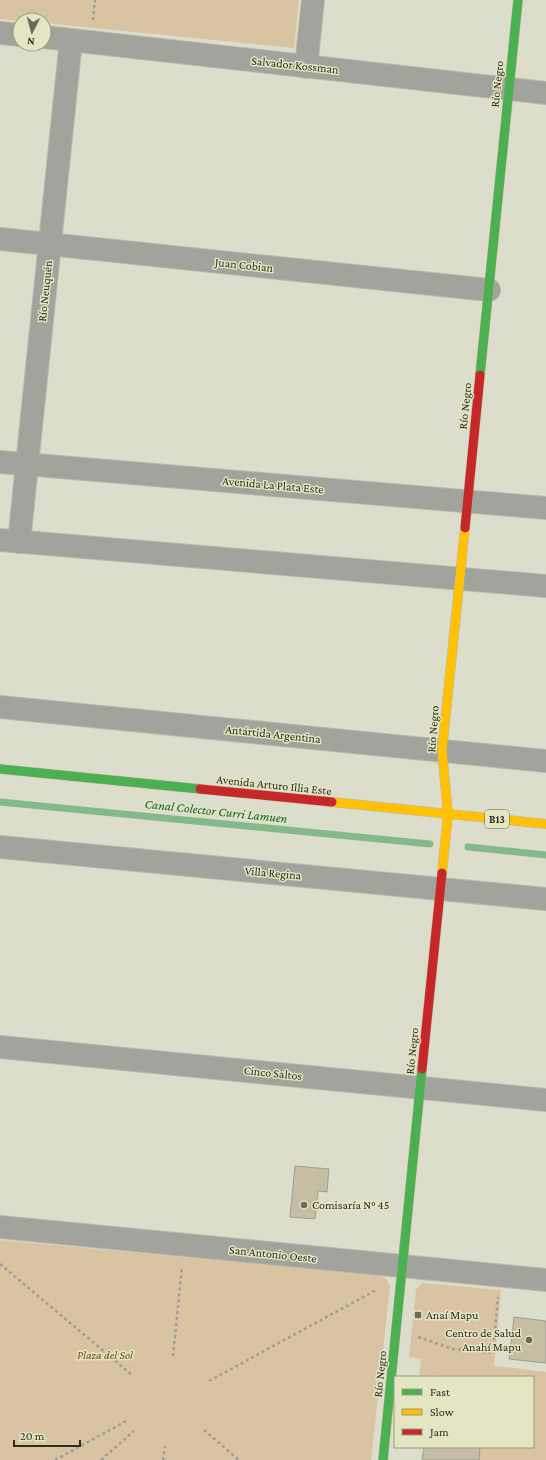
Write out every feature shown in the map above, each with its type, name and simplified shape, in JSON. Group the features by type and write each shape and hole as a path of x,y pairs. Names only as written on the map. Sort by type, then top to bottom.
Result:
{"street":[{"path":"306,67 313,0"},
{"name":"Río Negro","path":"383,1460 448,814 442,751 518,0"},
{"path":"0,33 12,34"},
{"name":"Salvador Kossman","path":"52,39 546,93"},
{"name":"Río Neuquén","path":"10,541 27,464 71,40"},
{"name":"Juan Cobian","path":"0,240 489,290"},
{"name":"Avenida La Plata Este","path":"0,462 546,508"},
{"path":"10,541 546,586"},
{"name":"Antártida Argentina","path":"0,707 546,761"},
{"name":"Avenida Arturo Illia Este","path":"0,769 546,824"},
{"name":"Villa Regina","path":"0,850 546,899"},
{"name":"Cinco Saltos","path":"0,1047 546,1100"},
{"name":"San Antonio Oeste","path":"0,1227 546,1280"}],"path":[{"path":"95,0 93,20 101,21"},
{"path":"0,1264 132,1375"},
{"path":"173,1356 182,1265"},
{"path":"375,1285 380,1293"},
{"path":"209,1381 378,1288"},
{"path":"418,1336 453,1349 493,1353 499,1297 490,1296"},
{"path":"418,1344 419,1330"},
{"path":"55,1460 128,1420"},
{"path":"204,1430 239,1460"},
{"path":"101,1460 134,1431"},
{"path":"163,1460 165,1446"}],"green space":[{"path":"0,0 299,0 294,48 52,24 52,12 12,12 12,20 0,19"},
{"name":"Plaza del Sol","path":"0,1240 378,1275 383,1277 386,1279 390,1287 371,1460 0,1460"},
{"path":"422,1283 501,1290 494,1366 546,1372 546,1460 479,1460 480,1448 534,1448 534,1376 419,1376 421,1359 409,1357 416,1290"}],"building":[{"name":"Comisaría N° 45","path":"295,1166 329,1169 327,1192 318,1191 315,1219 290,1217"},
{"name":"Centro de Salud Anahí Mapu","path":"514,1317 546,1321 546,1363 509,1359"},
{"path":"424,1448 480,1448 479,1460 422,1460"}],"waterway":[{"name":"Canal Colector Curri Lamuen","path":"0,802 430,844"},
{"name":"Canal Colector Curri Lamuen","path":"468,847 546,855"}],"traffic: fast":[{"path":"480,375 518,0"},
{"path":"0,769 200,789"},
{"path":"383,1460 422,1069"}],"traffic: slow":[{"path":"442,873 448,814 442,751 465,528"},
{"path":"332,802 546,824"}],"traffic: jam":[{"path":"465,528 480,375"},
{"path":"200,789 332,802"},
{"path":"422,1069 442,873"}],"place":[{"name":"Comisaría N° 45","path":"304,1205"},
{"name":"Anaí Mapu","path":"418,1315"},
{"name":"Centro de Salud Anahí Mapu","path":"529,1340"}]}
